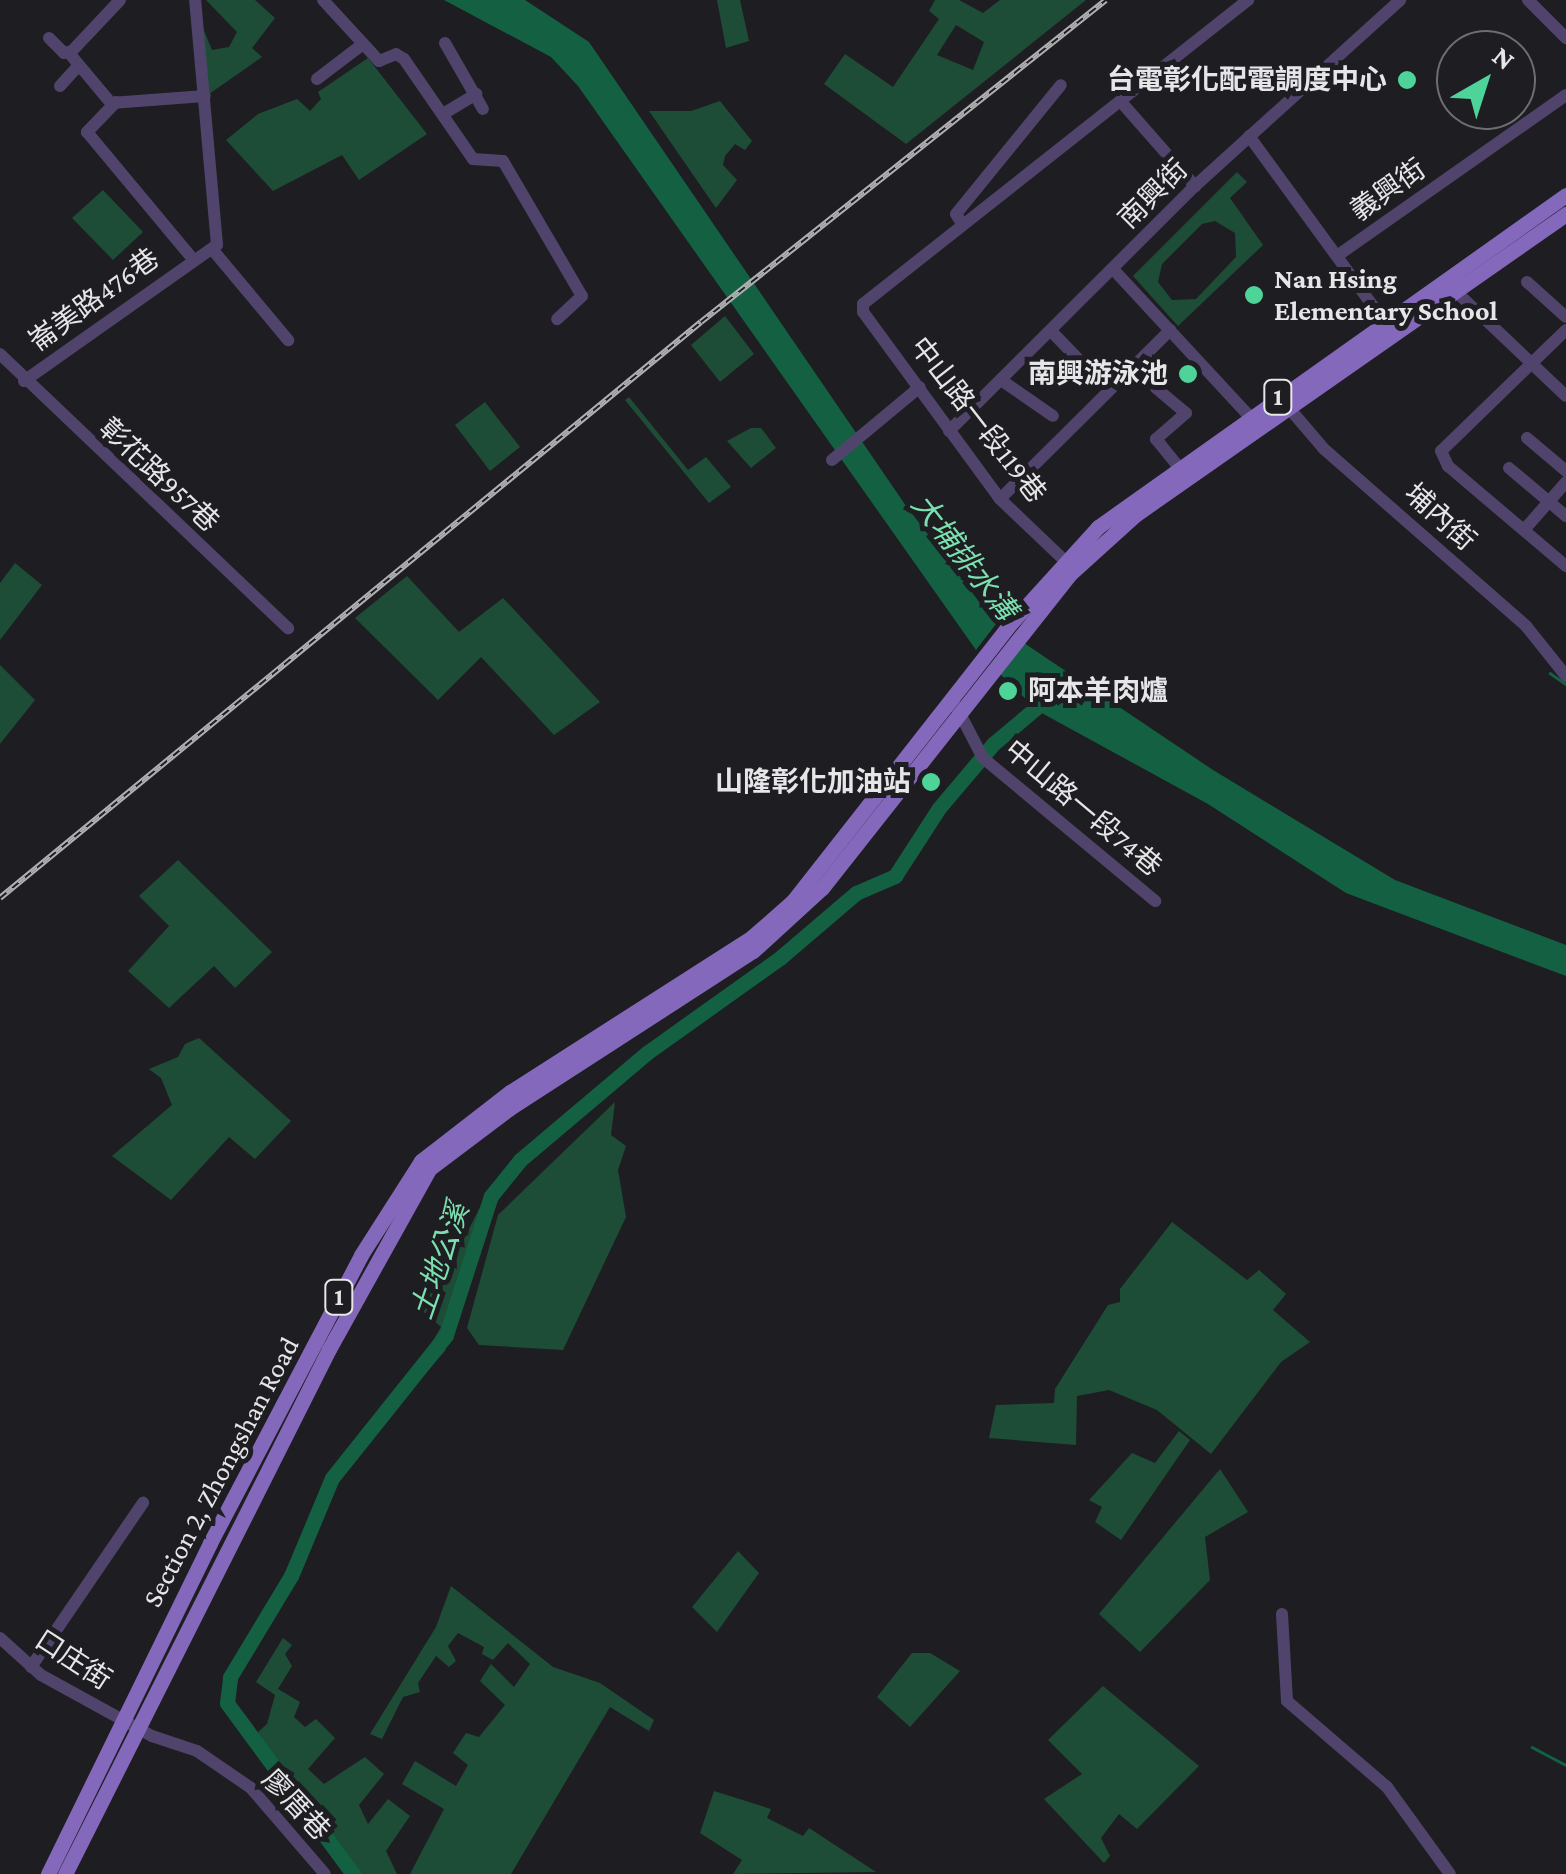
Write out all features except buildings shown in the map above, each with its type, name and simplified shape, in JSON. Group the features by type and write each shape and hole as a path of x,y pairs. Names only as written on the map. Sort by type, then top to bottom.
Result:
{"main road":[{"name":"1","path":"1016,628 1108,537 1566,195"},
{"name":"1","path":"1449,285 1566,214"},
{"name":"1","path":"818,882 1016,628 1064,559 1180,469 1252,418 1284,402"},
{"name":"Section 2, Zhongshan Road","path":"65,1874 129,1723 292,1389 398,1189 432,1150 510,1092 752,937 818,882"},
{"name":"Section 2, Zhongshan Road","path":"48,1874 298,1412 404,1204 429,1169 510,1108 753,951 818,882"},
{"path":"292,1389 298,1412"}],"street":[{"path":"69,53 120,0"},
{"path":"195,0 220,236 212,249 288,340"},
{"path":"323,0 378,61 400,55 472,159 502,161 582,296 557,320"},
{"path":"1061,85 956,214 960,222 1122,104 1248,0"},
{"name":"南興街","path":"949,431 1195,186 1400,0"},
{"path":"1528,0 1566,38"},
{"path":"48,38 69,53 77,67 116,102 204,96"},
{"path":"446,43 484,109"},
{"path":"317,79 363,44"},
{"path":"60,86 77,67"},
{"path":"443,114 476,94"},
{"name":"義興街","path":"1337,256 1566,95"},
{"name":"崙美路476巷","path":"116,102 87,132 194,259"},
{"path":"1122,104 1195,186"},
{"path":"1249,136 1388,328"},
{"name":"中山路一段119巷","path":"960,222 864,304 949,431 1000,498 1064,559"},
{"name":"崙美路476巷","path":"24,382 212,249"},
{"path":"1114,269 1252,418"},
{"path":"1527,282 1566,317"},
{"path":"1449,285 1566,396"},
{"path":"1000,498 1170,330"},
{"path":"1566,330 1441,451 1448,466 1566,566"},
{"path":"1052,332 1081,362 1066,378"},
{"name":"彰花路957巷","path":"0,354 24,382 288,628"},
{"path":"1001,380 1053,416"},
{"path":"834,459 865,438 920,388"},
{"path":"1156,388 1186,414 1156,438 1180,469"},
{"name":"埔內街","path":"1284,402 1324,449 1526,626 1566,676"},
{"path":"1527,438 1566,470"},
{"path":"1509,468 1566,516"},
{"path":"1524,530 1566,482"},
{"name":"中山路一段74巷","path":"956,706 983,758 1155,901"},
{"path":"31,1667 142,1503"},
{"path":"1282,1614 1287,1700 1387,1787 1450,1874"},
{"name":"口庄街","path":"0,1638 31,1667 129,1723"},
{"name":"廖厝巷","path":"129,1723 197,1751 251,1788 325,1874"}],"shaded area":[{"path":"206,0 255,0 275,18 252,48 262,57 209,94 203,28 212,50 229,47 237,32"},
{"path":"444,0 525,0 589,42 904,503 996,624 976,650 578,86 551,57"},
{"path":"717,0 740,0 749,41 726,48"},
{"path":"935,0 959,0 983,13 1000,0 1086,0 906,144 824,84 845,54 893,87 939,19 929,11","holes":["956,25 984,42 973,70 937,55"]},
{"path":"368,58 427,134 359,180 342,155 273,191 226,140 258,114 297,99 310,111 321,99 318,92"},
{"path":"720,101 752,141 745,150 735,144 725,156 723,165 737,180 716,208 649,111 691,111"},
{"path":"1237,172 1247,182 1230,198 1263,245 1178,326 1133,276","holes":["1215,221 1235,233 1236,257 1196,299 1172,300 1158,282 1162,264 1202,224"]},
{"path":"103,190 143,232 113,260 72,218"},
{"path":"725,316 754,354 720,382 691,345"},
{"path":"629,397 688,470 706,457 731,487 709,503 625,400"},
{"path":"485,402 520,447 490,471 455,425"},
{"path":"751,428 761,428 776,448 751,468 727,441"},
{"path":"15,563 42,585 0,640 0,583"},
{"path":"407,576 459,632 503,598 600,702 554,735 481,657 438,700 355,618"},
{"path":"1024,643 1213,770 1395,880 1566,945 1566,976 1346,893 1208,804 1038,711 1000,674"},
{"path":"0,665 35,700 0,744"},
{"path":"178,860 272,952 235,988 214,966 169,1008 128,971 169,926 139,896"},
{"path":"199,1038 291,1121 255,1159 229,1137 171,1200 112,1156 172,1105 161,1078 149,1069 178,1057 185,1044"},
{"path":"615,1102 611,1135 626,1146 618,1170 626,1217 563,1350 479,1345 467,1328 498,1215"},
{"path":"497,1197 445,1351 386,1418 388,1397 406,1386 441,1327 414,1303 437,1266 455,1257 479,1209"},
{"path":"1172,1222 1247,1280 1259,1270 1286,1294 1273,1310 1310,1342 1281,1362 1211,1454 1157,1410 1109,1390 1077,1396 1076,1445 989,1438 996,1405 1054,1403 1055,1389 1108,1305 1120,1302 1120,1289"},
{"path":"1179,1431 1190,1440 1121,1540 1095,1522 1102,1507 1089,1500 1132,1453 1155,1463"},
{"path":"1220,1469 1248,1512 1205,1537 1210,1580 1140,1652 1099,1614"},
{"path":"738,1551 759,1573 717,1632 692,1607"},
{"path":"451,1586 553,1667 600,1683 654,1720 649,1731 610,1707 511,1874 410,1874 444,1809 402,1784 415,1761 456,1786 468,1765 453,1753 466,1733 479,1737 505,1705 480,1681 491,1664 514,1687 530,1664 508,1643 493,1660 482,1654 484,1647 458,1633 448,1646 456,1661 449,1667 436,1656 418,1683 420,1692 403,1697 382,1739 370,1734 436,1627"},
{"path":"283,1638 292,1645 285,1654 292,1666 278,1689 300,1702 294,1717 305,1727 316,1719 335,1738 308,1769 324,1784 365,1757 384,1774 359,1805 368,1824 388,1799 410,1816 386,1851 397,1874 359,1874 257,1733 267,1724 275,1695 256,1682"},
{"path":"912,1653 930,1653 960,1671 910,1727 877,1697"},
{"path":"1103,1686 1199,1766 1137,1829 1119,1814 1101,1838 1110,1856 1104,1863 1044,1799 1082,1774 1048,1740"},
{"path":"714,1791 771,1809 767,1818 803,1836 809,1828 876,1872 733,1874 742,1860 700,1833"}],"waterway":[{"path":"1550,673 1566,684"},
{"name":"土地公溪","path":"353,1874 227,1703 230,1677 291,1576 332,1478 446,1335 491,1196 520,1160 648,1052 781,957 856,893 895,876 939,808 993,744 1049,697"},
{"path":"1532,1747 1566,1765"}],"railway":[{"path":"0,898 701,322 1106,0"}],"place":[{"name":"台電彰化配電調度中心","path":"1407,80"},
{"name":"Nan Hsing Elementary School","path":"1254,295"},
{"name":"南興游泳池","path":"1188,374"},
{"name":"阿本羊肉爐","path":"1008,691"},
{"name":"山隆彰化加油站","path":"931,782"}],"water label":[{"name":"大埔排水溝","path":"964,557"}]}
